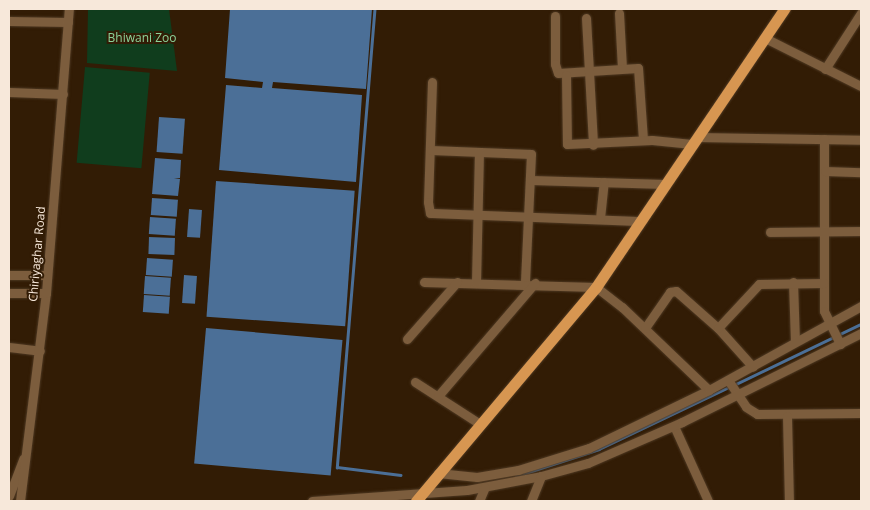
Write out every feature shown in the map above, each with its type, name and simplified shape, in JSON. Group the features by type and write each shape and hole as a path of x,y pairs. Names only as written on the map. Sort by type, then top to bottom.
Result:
{"main road":[{"path":"420,497 438,473 596,287 784,9"}],"street":[{"name":"Chiriyaghar Road","path":"20,501 46,293 69,9"},
{"path":"825,69 861,12"},
{"path":"618,13 622,68"},
{"path":"555,16 556,69 558,74 636,67 639,72 643,140"},
{"path":"586,18 593,145"},
{"path":"9,21 68,22"},
{"path":"764,38 861,86"},
{"path":"566,74 565,142 572,146 643,140 861,140"},
{"path":"432,82 429,212 640,221"},
{"path":"9,92 63,94"},
{"path":"824,139 824,312 828,324 837,339"},
{"path":"431,150 528,152 531,157 531,180 525,284"},
{"path":"476,283 479,152"},
{"path":"825,171 861,172"},
{"path":"531,180 666,184"},
{"path":"600,218 604,182"},
{"path":"770,232 861,231"},
{"path":"9,275 47,275"},
{"path":"424,282 535,283 596,287 645,328 709,390"},
{"path":"407,339 457,282"},
{"path":"792,282 795,342"},
{"path":"718,328 756,285 824,282"},
{"path":"438,396 535,283"},
{"path":"645,328 670,292 675,290 718,328 753,367"},
{"path":"9,293 46,293"},
{"path":"312,501 420,497 541,476 588,462 674,426 733,386 753,367 861,306"},
{"path":"438,473 477,477 555,459 597,444 709,390 733,386 837,339 861,333"},
{"path":"9,347 40,351"},
{"path":"415,382 480,424"},
{"path":"733,386 751,411 787,416 861,413"},
{"path":"787,416 789,501"},
{"path":"674,426 708,501"},
{"path":"20,501 9,496 28,447"},
{"path":"531,501 541,476"},
{"path":"479,501 485,487"}],"green space":[{"name":"Bhiwani Zoo","path":"88,9 169,9 177,71 87,63"},
{"path":"85,67 150,73 141,168 77,163"}],"water":[{"path":"230,9 372,9 366,89 273,82 272,88 362,95 356,182 219,170 226,85 262,88 263,82 225,78"},
{"path":"159,117 185,119 182,154 157,152"},
{"path":"155,158 181,160 180,178 174,178 180,179 178,196 152,194"},
{"path":"216,181 355,191 345,326 207,317"},
{"path":"152,198 178,200 177,217 151,215"},
{"path":"189,209 202,210 200,238 187,237"},
{"path":"150,217 176,219 175,236 149,234"},
{"path":"149,237 175,238 174,255 148,254"},
{"path":"147,258 173,260 172,277 146,275"},
{"path":"184,275 197,276 195,304 182,303"},
{"path":"145,276 171,278 170,296 144,294"},
{"path":"144,295 170,297 169,314 143,312"},
{"path":"206,328 342,340 331,475 194,463"}],"waterway":[{"path":"375,9 337,467 401,475"},
{"path":"734,385 861,324"},
{"path":"516,476 599,449 729,387"}]}
